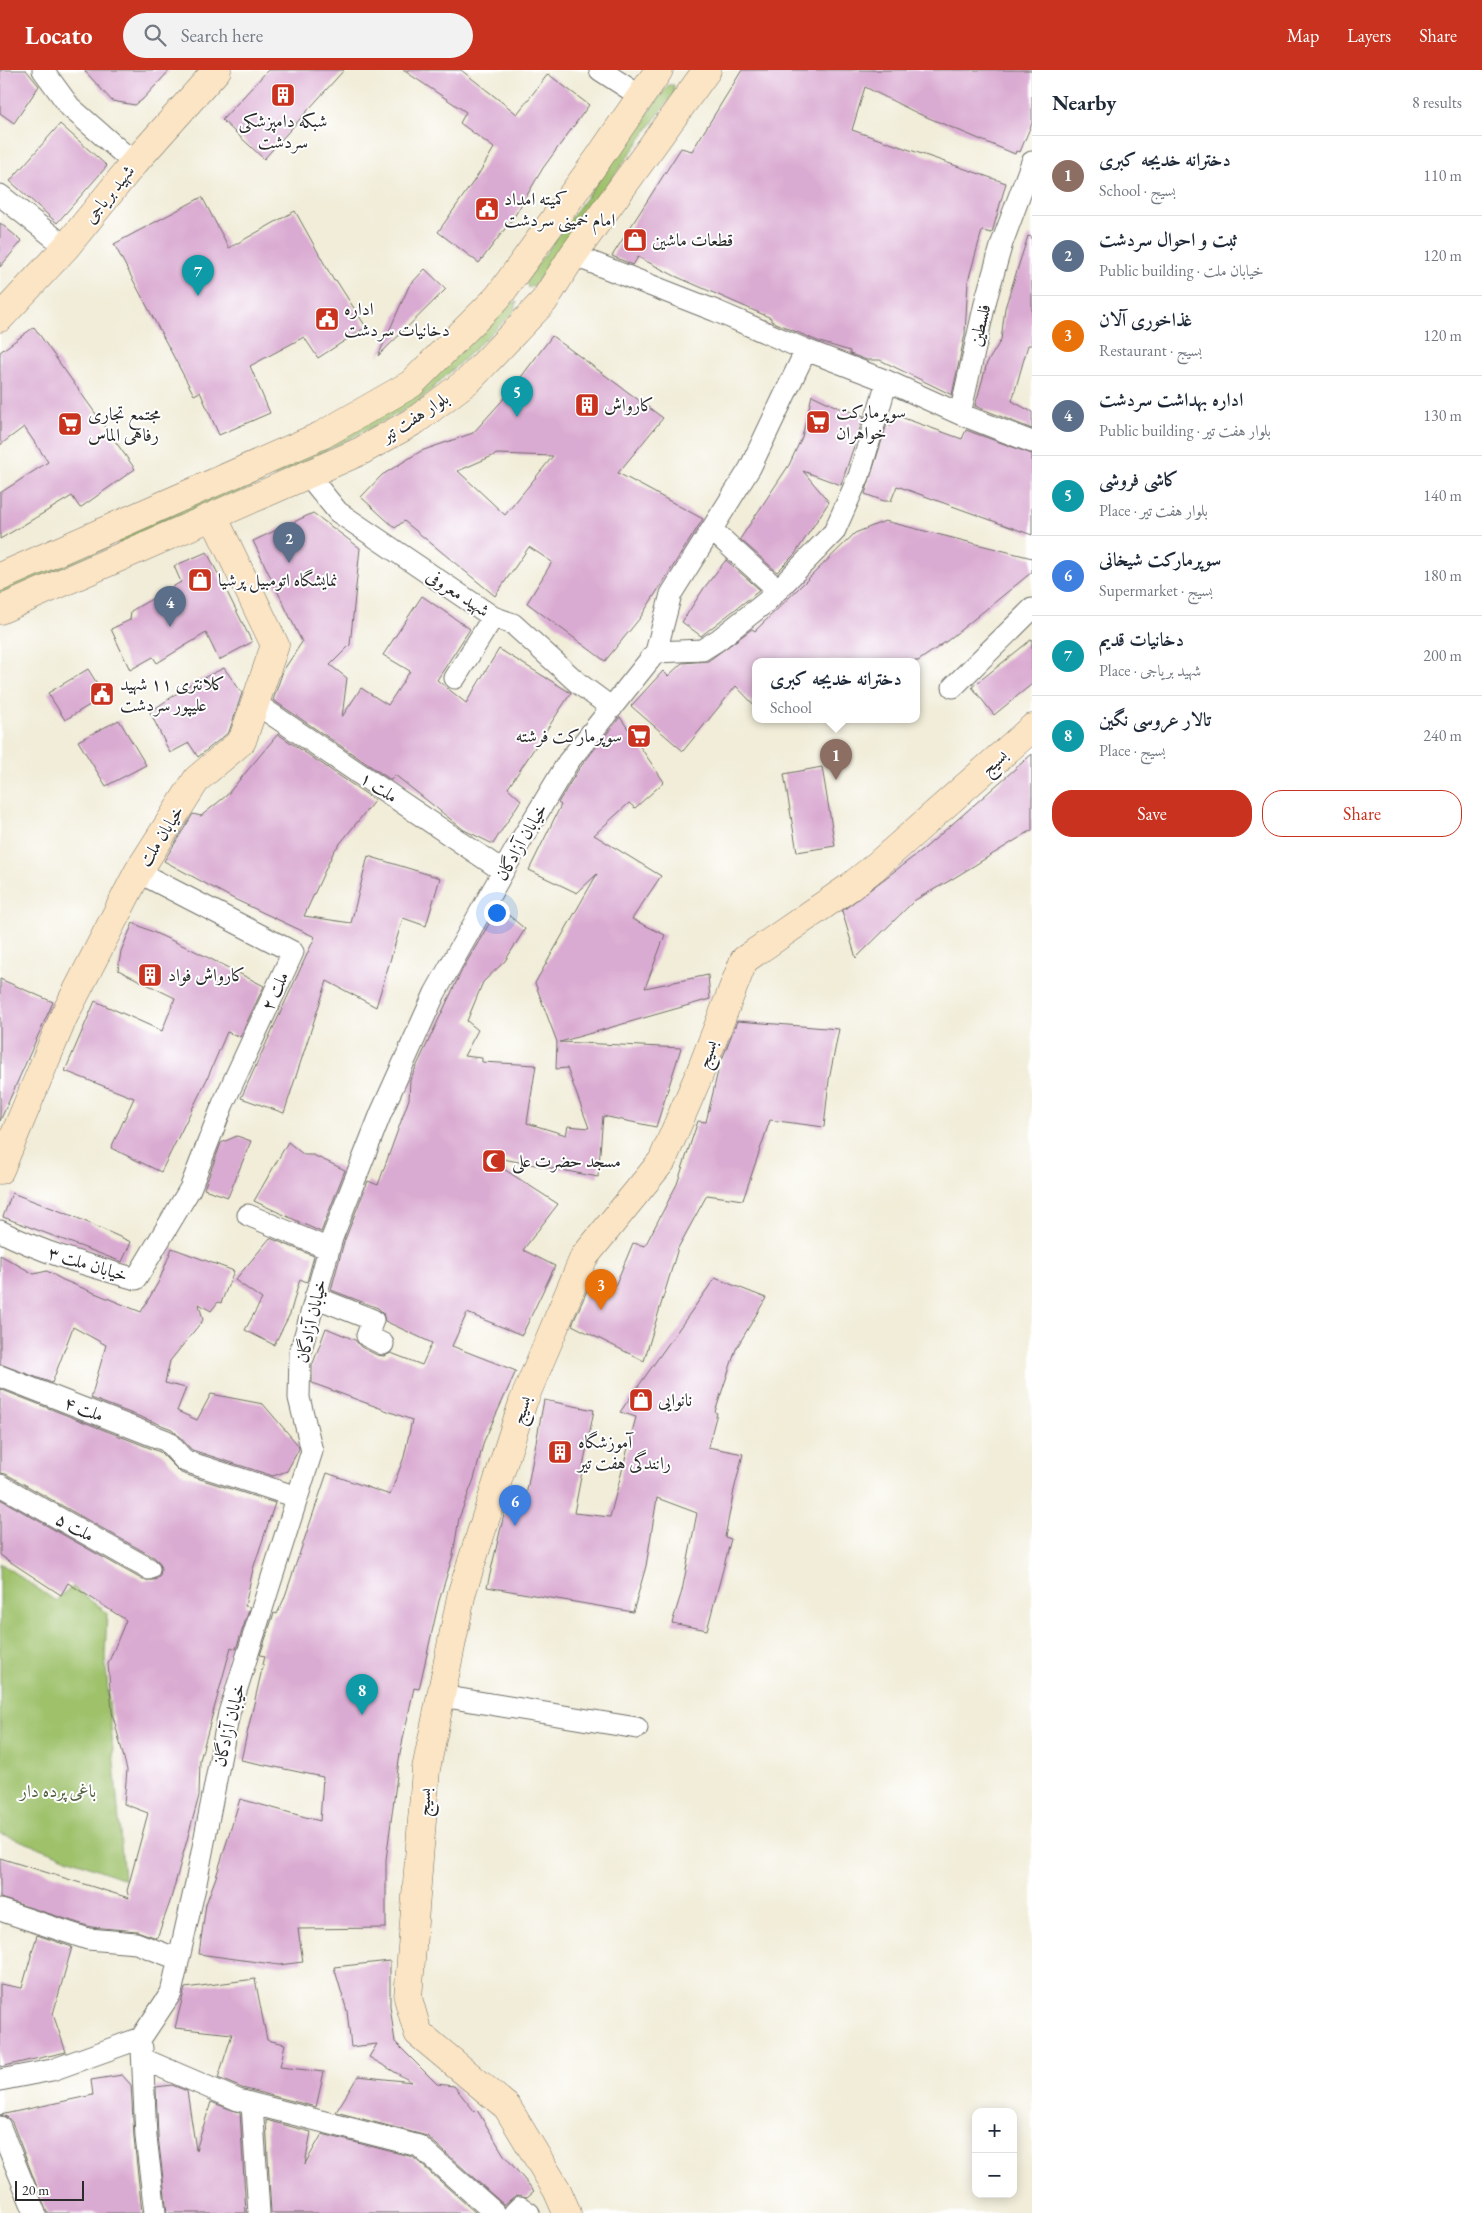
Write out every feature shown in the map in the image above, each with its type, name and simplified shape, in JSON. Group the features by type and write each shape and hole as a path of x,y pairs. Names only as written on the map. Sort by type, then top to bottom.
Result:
{"street":[{"path":"43,70 70,107 134,163"},
{"name":"شهید بریاجی","path":"0,317 66,247 134,163 217,70"},
{"path":"600,70 640,96"},
{"name":"بلوار هفت تیر","path":"0,576 322,435 411,384 498,296 598,159 659,70"},
{"name":"بلوار هفت تیر","path":"0,610 361,451 416,420 470,379 544,301 573,255 707,70"},
{"name":"فلسطین","path":"960,414 986,299 1002,243 1032,162"},
{"path":"0,195 66,247"},
{"path":"573,255 716,311 806,350 887,381 960,414 1032,442"},
{"path":"806,350 750,468 712,530 689,562 671,594 656,652 702,650 718,640 766,602 834,532 859,476 887,381"},
{"name":"شهید معروفی","path":"308,475 338,512 493,617 513,624 578,683 612,708"},
{"name":"خیابان ملت","path":"0,1170 64,1016 138,872 197,779 242,741 275,645 213,516"},
{"path":"712,530 778,590"},
{"path":"953,687 1032,609"},
{"path":"455,678 493,617"},
{"name":"خیابان آزادگان","path":"141,2038 171,1993 196,1883 229,1713 312,1451 299,1398 300,1353 329,1249 381,1113 435,993 503,871 568,762 656,652"},
{"name":"ملت ۱","path":"255,703 503,871"},
{"name":"بسیج","path":"567,2213 557,2190 507,2107 418,2033 408,1998 426,1769 462,1592 523,1402 584,1257 662,1162 699,1075 744,960 850,887 1032,728"},
{"name":"ملت ۲","path":"138,872 293,952 223,1104 190,1190"},
{"name":"خیابان ملت ۳","path":"0,1231 21,1242 90,1266 136,1279 190,1190"},
{"path":"248,1214 329,1249"},
{"path":"315,1297 373,1320 367,1336 383,1344"},
{"name":"ملت ۴","path":"0,1376 167,1441 185,1461 297,1497"},
{"name":"ملت ۵","path":"0,1485 149,1569"},
{"path":"441,1696 637,1728"},
{"path":"0,1910 88,1938 136,1943 178,1959"},
{"path":"0,2080 52,2070 141,2038 146,2137 155,2213"},
{"path":"143,2059 238,2100 419,2146 495,2213"},
{"path":"252,2104 259,2213"},
{"path":"0,2127 35,2213"},
{"path":"514,2213 520,2207 529,2213"}],"green space":[{"path":"668,85 674,85 674,93 535,285 528,288 526,280"},
{"path":"517,302 514,312 416,404 276,477 270,476 273,469 509,303"},
{"path":"263,475 262,483 121,544 117,542 118,536"},
{"path":"105,542 112,543 107,548 0,596 0,589"},
{"name":"باغی پرده دار","path":"0,1563 56,1601 73,1587 107,1613 105,1656 124,1879 0,1833"}],"building":[{"path":"0,70 26,70 39,86 14,123 0,113"},
{"path":"84,70 170,70 135,105 112,101"},
{"name":"شبکه دامپزشکی سردشت","path":"268,70 344,70 264,159 222,120"},
{"path":"403,70 461,70 517,114 548,74 589,105 543,168 514,217 479,263 438,232 478,175 494,148 460,123 466,112"},
{"path":"742,70 1032,70 1032,123 1020,152 1016,151 1015,154 917,113 865,87 852,130 1006,183 992,233 982,231 968,281 965,334 952,395 880,360 867,360 850,354 850,351 820,342 771,321 771,318 675,276 638,257 633,265 612,256 681,148 692,151"},
{"path":"60,124 107,166 57,223 10,181"},
{"path":"202,197 229,248 295,211 334,281 336,280 366,327 318,358 304,337 250,366 270,413 219,435 200,392 194,395 114,244"},
{"path":"0,223 22,241 0,267"},
{"path":"1028,236 1032,237 1032,345 1028,345 1012,401 1032,412 1032,429 975,406 987,363 1001,340 1005,308"},
{"path":"425,269 446,289 378,356 409,286"},
{"name":"مجتمع تجاری رفاهی الماس","path":"34,327 135,469 80,508 72,496 0,539 0,493 48,462 24,427 0,445 0,352"},
{"path":"552,336 663,418 618,473 703,519 640,618 605,661 527,603 552,562 529,547 495,596 404,521 395,528 361,497 382,475 421,451 473,433 509,393","holes":["497,454 553,456 505,515 458,471"]},
{"path":"812,395 837,407 864,416 841,485 803,471 829,502 795,554 777,572 740,539 789,465 802,437"},
{"path":"895,415 962,439 966,430 1032,454 1032,535 897,486 891,501 884,501 865,494 887,424 891,426"},
{"path":"313,513 360,548 350,645 330,665 347,678 342,717 361,688 388,705 410,671 383,655 422,596 470,629 437,680 466,703 499,649 571,693 508,788 521,800 493,844 464,830 395,775 391,780 273,700 283,671 302,642 253,541"},
{"path":"885,521 1032,558 1032,572 947,641 920,660 920,658 752,658 752,703 736,686 683,751 631,706 663,671 668,676 682,663 708,661 752,629 755,631 855,533"},
{"path":"207,552 252,642 219,660 206,633 157,663 153,657 130,670 111,629 130,620 131,611 181,582 174,566"},
{"path":"726,560 760,590 701,636 682,622 704,588"},
{"path":"1032,639 1032,684 994,715 972,687"},
{"path":"224,668 242,693 229,732 198,757 189,743 170,753 150,712 189,685"},
{"path":"88,669 101,690 101,698 65,720 48,693"},
{"path":"620,717 664,782 635,808 629,803 594,835 661,876 632,919 665,935 645,988 708,975 710,999 560,1042 681,1048 656,1127 603,1116 598,1177 482,1155 558,1204 523,1250 555,1266 522,1335 467,1313 452,1346 516,1371 484,1441 474,1479 459,1518 453,1555 439,1601 419,1689 414,1688 400,1753 386,1860 386,1928 298,1929 303,1962 279,1965 199,1954 206,1904 240,1799 320,1821 323,1777 241,1760 265,1656 260,1655 274,1613 277,1614 284,1599 327,1473 390,1495 404,1457 412,1420 312,1383 312,1366 326,1328 355,1340 361,1347 377,1355 384,1356 391,1353 422,1365 432,1343 385,1321 383,1313 378,1308 331,1290 344,1242 368,1181 378,1185 409,1099 410,1080 462,970 499,907 525,929 505,961 483,982 467,1021 478,1030 464,1056 482,1058 482,1062 536,1065 527,1123 566,1135 568,1126 589,1128 567,1068 556,1069 557,1042 535,983 597,874 577,893 529,870 561,805 558,803 578,770"},
{"path":"119,720 146,765 106,786 78,741"},
{"path":"278,734 375,800 334,851 304,916 351,923 368,856 440,878 426,926 403,918 376,1007 327,981 284,1113 241,1098 315,937 234,899 164,861 193,814 201,816 226,796"},
{"path":"1032,754 1032,830 915,900 856,958 842,911 925,848"},
{"path":"822,767 835,846 797,852 784,774"},
{"path":"133,923 195,951 264,986 240,1037 227,1032 207,1079 161,1172 111,1148 134,1098 65,1071 95,1001 162,1031 175,998 118,970 121,951"},
{"path":"0,979 53,1002 0,1121"},
{"path":"737,1021 839,1029 829,1080 824,1127 770,1120 743,1200 707,1195 678,1248 644,1361 572,1325 593,1277 615,1286 633,1243 645,1246 677,1184 698,1121 706,1122 719,1067"},
{"path":"237,1136 251,1141 228,1197 204,1189 221,1143"},
{"path":"288,1142 304,1155 313,1155 345,1170 321,1232 254,1201"},
{"path":"12,1193 73,1216 131,1242 122,1262 3,1217"},
{"path":"270,1238 314,1256 307,1282 300,1279 290,1314 274,1345 245,1330 262,1299 235,1280"},
{"path":"172,1248 234,1271 221,1303 218,1302 211,1311 199,1304 203,1320 170,1361 165,1383 186,1388 177,1411 197,1420 211,1394 263,1404 298,1445 299,1449 287,1471 273,1476 192,1450 172,1429 91,1398 106,1345 73,1327 52,1383 0,1364 0,1255 34,1274 47,1271 63,1280 141,1312 159,1281"},
{"path":"715,1278 766,1298 736,1349 715,1412 717,1413 708,1447 743,1454 725,1537 731,1539 707,1630 672,1623 682,1591 697,1513 657,1498 646,1566 633,1612 487,1587 506,1506 511,1501 524,1506 544,1400 594,1410 574,1513 610,1517 636,1417 620,1412"},
{"path":"0,1389 160,1452 181,1473 275,1503 253,1569 245,1606 250,1607 236,1649 231,1647 200,1760 199,1796 170,1902 157,1938 137,1931 91,1927 0,1898 0,1858 129,1898 127,1891 148,1813 124,1804 127,1770 112,1712 108,1664 126,1620 68,1583 61,1595 0,1555 0,1499 143,1580 155,1580 160,1576 161,1569 160,1563 155,1558 6,1474 0,1473"},
{"path":"37,1935 72,1947 53,2014 66,2052 0,2067 0,1984 22,1988"},
{"path":"390,1961 390,2006 395,2042 437,2084 454,2086 475,2112 477,2110 504,2155 534,2191 527,2197 516,2195 504,2205 427,2136 336,2112 358,2076 412,2082 369,2057 377,2044 351,2047 347,2011 334,1967"},
{"path":"255,1979 267,2040 285,2044 280,2067 324,2072 316,2107 242,2088 218,2078 232,2034 175,2028 185,1988"},
{"path":"122,2075 131,2085 134,2138 142,2213 47,2213 12,2122 7,2117 0,2115 93,2095 91,2080"},
{"path":"172,2085 187,2091 196,2150 211,2102 240,2113 246,2213 167,2213 158,2136 156,2087"},
{"path":"266,2120 311,2132 305,2164 322,2134 413,2157 476,2213 271,2213"}],"place":[{"name":"شبکه دامپزشکی سردشت","path":"283,95"},
{"name":"کمیته امداد امام خمینی سردشت","path":"487,209"},
{"name":"قطعات ماشین","path":"635,240"},
{"name":"دخانیات قدیم","path":"198,296"},
{"name":"اداره دخانیات سردشت","path":"327,319"},
{"name":"کارواش","path":"587,405"},
{"name":"کاشی فروشی","path":"517,417"},
{"name":"سوپرمارکت خواهران","path":"818,422"},
{"name":"مجتمع تجاری رفاهی الماس","path":"70,424"},
{"name":"ثبت و احوال سردشت","path":"289,563"},
{"name":"نمایشگاه اتومبیل پرشیا","path":"200,580"},
{"name":"اداره بهداشت سردشت","path":"170,627"},
{"name":"کلانتری ۱۱ شهید علیپور سردشت","path":"102,694"},
{"name":"سوپرمارکت فرشته","path":"639,736"},
{"name":"دخترانه خدیجه کبری","path":"836,780"},
{"name":"کارواش فواد","path":"150,975"},
{"name":"مسجد حضرت علی","path":"494,1161"},
{"name":"غذاخوری آلان","path":"601,1310"},
{"name":"نانوایی","path":"641,1400"},
{"name":"آموزشگاه رانندگی هفت تیر","path":"560,1452"},
{"name":"سوپرمارکت شیخانی","path":"515,1526"},
{"name":"تالار عروسی نگین","path":"362,1715"}]}
